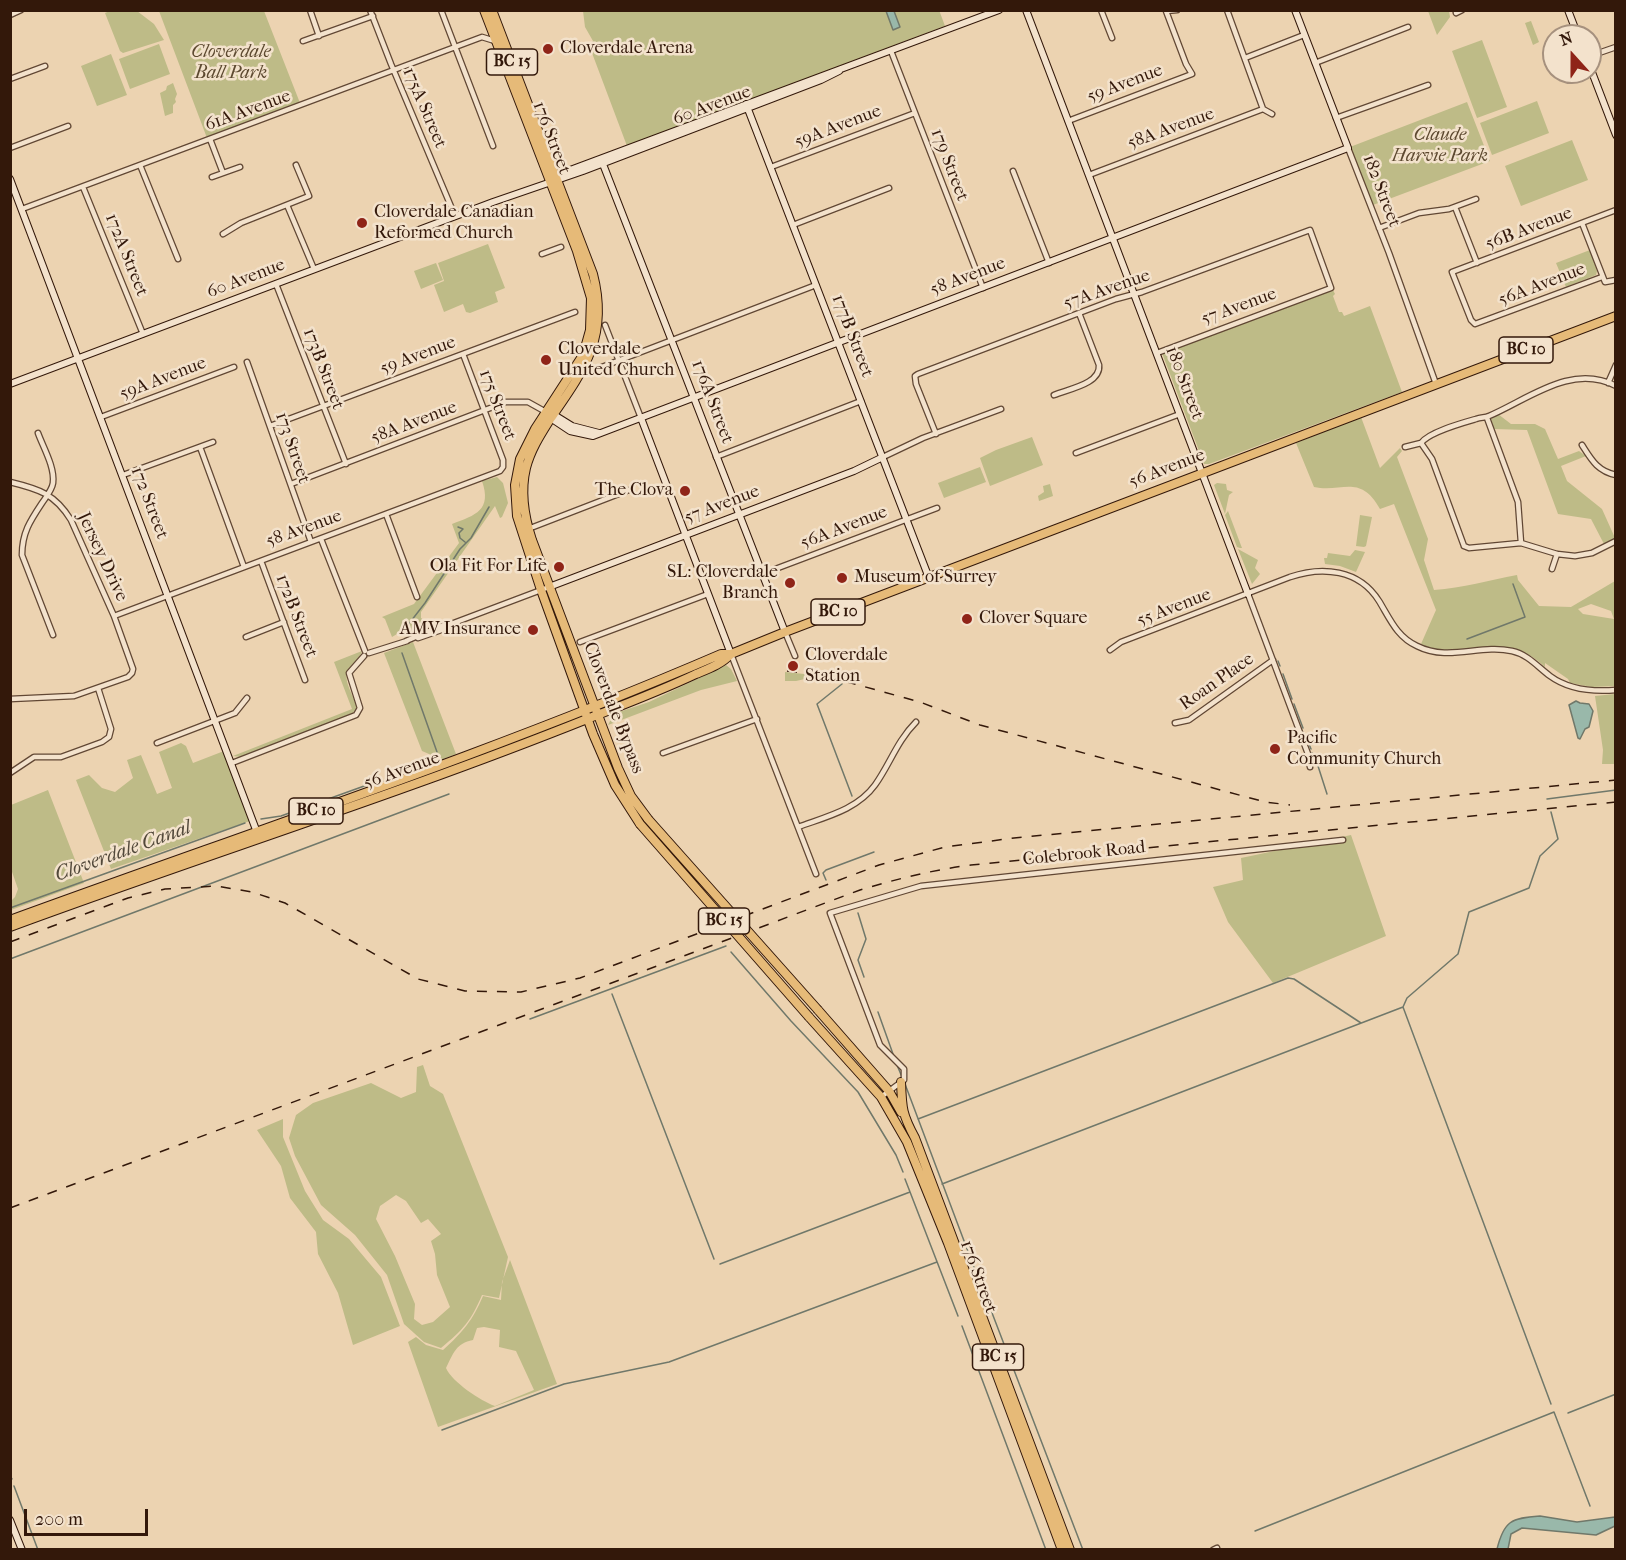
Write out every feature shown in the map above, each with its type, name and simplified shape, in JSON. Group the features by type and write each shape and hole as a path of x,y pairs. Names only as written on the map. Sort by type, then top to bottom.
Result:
{"highway":[{"name":"176 Street","path":"484,10 553,179 586,278"},
{"name":"BC 15","path":"492,10 553,179"},
{"name":"Cloverdale Bypass","path":"553,179 590,267 599,312 594,344 583,371 523,452 518,467 515,494 520,530 628,789 648,819 889,1091"},
{"name":"Cloverdale Bypass","path":"586,278 591,298 588,340 533,448 526,468 523,496 528,529 545,588 593,734 615,785 640,824 882,1097"},
{"name":"56 Avenue","path":"10,920 258,835 338,813 569,726 594,706 721,654 731,654 1616,316"},
{"name":"56 Avenue","path":"10,927 375,791 567,716 598,715 612,710 724,661 731,654"},
{"path":"589,693 598,697 615,698"},
{"path":"567,716 576,706 580,694"},
{"path":"604,731 612,710"},
{"path":"569,726 584,729 593,734"},
{"path":"901,1082 901,1104 904,1118"},
{"name":"BC 15","path":"889,1091 915,1138 1070,1550"},
{"name":"176 Street","path":"882,1097 907,1142 948,1243 1062,1550"}],"street":[{"path":"11,13 21,10"},
{"path":"309,10 319,36"},
{"path":"441,10 493,146"},
{"name":"60 Avenue","path":"10,384 999,10"},
{"name":"180 Street","path":"1026,10 1203,473 1308,753 1310,767"},
{"path":"1101,10 1112,38"},
{"path":"1166,11 1177,10"},
{"path":"1227,10 1263,109 1272,114"},
{"name":"182 Street","path":"1295,10 1436,384"},
{"path":"1456,13 1462,10"},
{"name":"59 Avenue","path":"1068,121 1192,74 1166,11"},
{"path":"303,41 371,13"},
{"name":"175A Street","path":"371,13 455,216"},
{"path":"488,21 488,29 483,37 496,41"},
{"path":"1315,63 1408,27"},
{"path":"1245,58 1304,35"},
{"name":"61A Avenue","path":"22,209 483,37"},
{"name":"179 Street","path":"891,51 983,288"},
{"path":"10,79 45,66"},
{"path":"1596,84 1616,135"},
{"path":"1336,118 1428,85"},
{"name":"60 Avenue","path":"602,161 637,150 642,145 694,123 747,106"},
{"name":"177B Street","path":"747,106 929,578"},
{"name":"58A Avenue","path":"1089,175 1263,109"},
{"name":"59A Avenue","path":"771,167 915,113"},
{"path":"10,148 68,126"},
{"path":"210,139 223,173"},
{"name":"58 Avenue","path":"550,415 570,430 593,436 1348,148"},
{"name":"176A Street","path":"602,161 795,656"},
{"path":"140,165 178,259"},
{"path":"223,234 241,223 309,196 296,165"},
{"path":"212,177 240,167"},
{"path":"1013,171 1048,263"},
{"name":"172 Street","path":"10,179 258,835"},
{"name":"172A Street","path":"83,187 143,334"},
{"path":"793,225 889,188"},
{"path":"1379,228 1419,213 1455,207 1476,199"},
{"path":"287,205 314,269"},
{"path":"1455,207 1477,262"},
{"name":"56B Avenue","path":"1475,324 1471,320 1452,272 1616,210"},
{"path":"1582,223 1602,277"},
{"name":"57 Avenue","path":"1157,353 1331,288 1310,230"},
{"name":"57A Avenue","path":"936,434 916,384 915,376 921,372 1310,230"},
{"path":"542,254 561,246"},
{"name":"56A Avenue","path":"1475,324 1602,277 1605,282 1616,280"},
{"name":"173B Street","path":"276,284 346,464"},
{"path":"594,370 816,285"},
{"name":"59 Avenue","path":"270,426 575,312"},
{"path":"1054,395 1094,379 1100,372 1079,313"},
{"path":"605,325 816,874"},
{"name":"175 Street","path":"463,354 503,460 503,467"},
{"name":"173 Street","path":"247,362 311,543"},
{"path":"1608,383 1616,365"},
{"name":"59A Avenue","path":"101,417 234,367"},
{"path":"1405,447 1421,443 1428,436 1477,418 1487,418 1525,397 1571,380 1588,378 1616,386"},
{"name":"58A Avenue","path":"291,484 514,401 534,404 550,415"},
{"path":"716,457 861,401"},
{"name":"57 Avenue","path":"366,654 447,628 451,624 854,471 936,434 1001,409"},
{"path":"1076,453 1180,414"},
{"path":"1487,418 1518,502 1521,543"},
{"path":"38,433 52,470 53,483 27,526 22,541 22,555 53,635"},
{"path":"123,475 213,442"},
{"path":"1421,443 1432,459 1464,546"},
{"path":"1582,445 1598,468 1616,474"},
{"path":"200,447 244,567"},
{"name":"58 Avenue","path":"114,616 496,473 503,467"},
{"name":"Jersey Drive","path":"10,482 48,494 63,507 114,616 132,666 131,674 98,688"},
{"path":"528,529 629,490"},
{"name":"56A Avenue","path":"762,574 937,508"},
{"path":"386,514 417,597"},
{"path":"232,763 356,715 360,708 349,673 366,654 321,539"},
{"path":"1464,546 1469,548 1521,543 1557,554 1584,555 1616,541"},
{"path":"1458,552 1464,546"},
{"path":"1552,568 1557,554"},
{"name":"172B Street","path":"261,561 306,680"},
{"name":"55 Avenue","path":"1110,650 1121,642 1301,573 1320,570 1338,572 1354,578 1368,588 1380,602 1397,631 1419,647 1444,654 1496,649 1515,651 1568,686 1599,691 1616,690"},
{"path":"580,642 708,594"},
{"path":"246,637 284,622"},
{"name":"Roan Place","path":"1175,723 1189,720 1273,660"},
{"path":"10,773 32,758 65,756 100,743 109,737 111,729 98,688 69,697 12,696"},
{"path":"157,743 235,713 247,698"},
{"path":"663,753 757,719"},
{"path":"798,827 860,801 877,783 897,745 916,722"},
{"name":"Colebrook Road","path":"901,1082 904,1080 904,1069 880,1045 830,913 921,886 1343,840"},
{"path":"882,1097 901,1082"},
{"path":"10,1520 22,1550"}],"green space":[{"path":"112,10 137,11 154,24 164,40 123,53 120,51 105,13"},
{"path":"939,10 945,26 627,146 589,45 593,41 585,27 583,11"},
{"name":"Cloverdale Ball Park","path":"159,11 264,11 300,103 207,138"},
{"path":"1428,11 1449,11 1450,17 1437,35"},
{"path":"1531,21 1539,42 1533,45 1525,23"},
{"path":"1482,40 1507,107 1477,118 1452,51"},
{"path":"159,44 170,74 130,89 119,59"},
{"path":"111,54 127,95 97,106 81,66"},
{"path":"173,83 177,94 176,102 173,105 173,113 165,116 160,93"},
{"path":"1537,101 1549,133 1492,155 1480,123"},
{"name":"Claude Harvie Park","path":"1467,102 1490,161 1373,205 1350,147"},
{"path":"1572,140 1588,180 1521,206 1505,166"},
{"path":"488,244 505,288 495,292 498,302 470,313 466,312 463,304 444,312 434,285 444,281 438,263"},
{"path":"1590,250 1597,271 1596,275 1566,287 1556,263"},
{"path":"436,263 443,280 421,289 414,271"},
{"path":"1333,290 1339,312 1342,312 1344,316 1370,306 1402,392 1204,464 1162,353"},
{"path":"1498,414 1511,424 1535,424 1545,429 1558,459 1579,451 1586,456 1561,466 1567,481 1602,509 1615,538 1604,544 1591,519 1558,514 1527,430 1494,429 1491,419"},
{"path":"1361,417 1380,468 1400,448 1402,451 1397,457 1428,539 1424,560 1434,590 1517,575 1518,580 1539,606 1571,607 1615,581 1615,686 1592,687 1570,683 1568,679 1545,663 1545,667 1529,655 1513,649 1498,647 1453,651 1421,644 1436,610 1394,504 1380,509 1373,498 1358,488 1314,487 1296,443","holes":["1591,604 1611,611 1614,619 1583,614 1578,609"]},
{"path":"1032,437 1043,465 990,486 980,458"},
{"path":"980,467 986,482 944,498 938,483"},
{"path":"497,477 503,483 508,503 502,517 500,518 495,506 421,612 421,618 424,620 422,626 428,627 392,637 382,617 414,604 459,543 452,524 480,510 485,499 482,481"},
{"path":"1050,484 1053,496 1039,501 1038,496 1044,492 1043,486"},
{"path":"1226,484 1227,490 1233,492 1229,495 1225,514 1214,485"},
{"path":"1228,511 1242,548 1237,547 1225,515"},
{"path":"1360,515 1372,517 1364,547 1356,546"},
{"path":"1238,549 1258,560 1255,568 1260,574 1252,584"},
{"path":"1355,550 1365,552 1356,572 1340,566 1325,564 1324,558 1327,558 1328,553 1350,556"},
{"path":"413,642 456,754 436,762 436,757 422,751 384,653"},
{"path":"362,651 347,675 348,685 356,704 356,709 352,714 241,757 233,756 352,709 334,662"},
{"path":"726,665 731,669 737,681 701,690 608,725 612,717 619,712 649,702"},
{"path":"785,672 814,675 814,677 785,681"},
{"path":"1615,694 1615,764 1602,764 1603,750 1595,696"},
{"path":"181,743 186,746 193,763 224,751 250,821 111,869 76,780 89,775 102,788 115,792 133,778 127,760 141,755 157,794 172,788 159,752"},
{"path":"48,790 84,883 11,910 11,901 18,889 11,869 11,805"},
{"path":"1351,835 1386,936 1273,983 1228,922 1213,887 1243,880 1241,858"},
{"path":"423,1065 430,1086 443,1094 508,1257 499,1298 482,1295 466,1325 441,1348 424,1342 404,1324 387,1275 355,1235 321,1205 295,1156 289,1138 296,1115 313,1103 371,1083 401,1098 416,1092 417,1067","holes":["396,1195 406,1201 421,1223 428,1219 441,1234 431,1241 437,1275 450,1307 433,1322 422,1325 414,1319 415,1304 395,1256 376,1219 380,1206"]},
{"path":"283,1119 283,1137 305,1191 323,1220 349,1239 381,1277 400,1326 353,1345 338,1293 318,1254 316,1232 290,1198 281,1166 257,1130"},
{"path":"510,1260 557,1384 438,1427 408,1342 416,1337 426,1345 443,1350 467,1325 483,1296 501,1300 502,1282","holes":["477,1328 500,1330 499,1347 516,1351 534,1390 495,1406 468,1390 454,1379 446,1368 459,1346 473,1340"]}],"shaded area":[{"path":"886,11 894,11 900,27 893,30"},
{"path":"1576,701 1589,704 1593,711 1589,727 1585,729 1580,739 1569,705"},
{"path":"1540,1516 1577,1522 1615,1517 1615,1526 1596,1535 1522,1528 1511,1534 1508,1549 1497,1549 1503,1532 1510,1523 1522,1518"}],"waterway":[{"name":"Cloverdale Canal","path":"401,634 425,603 460,549 471,538 489,507"},
{"path":"458,527 463,529 459,533 460,538 465,542"},
{"path":"1467,639 1525,617 1513,584"},
{"name":"Cloverdale Canal","path":"402,653 437,752"},
{"path":"1278,661 1280,666"},
{"path":"1283,674 1292,699"},
{"path":"842,684 817,704 852,796"},
{"path":"1294,704 1303,728"},
{"path":"1305,734 1311,749"},
{"path":"1318,766 1327,794"},
{"name":"Cloverdale Canal","path":"261,819 281,816 367,785"},
{"path":"1547,799 1616,790"},
{"path":"10,959 449,794"},
{"path":"1551,812 1558,839 1540,856 1529,888 1469,912 1458,954 1407,998 1403,1007 1551,1404"},
{"name":"Cloverdale Canal","path":"10,908 245,823"},
{"path":"826,880 823,873 826,870 874,852"},
{"path":"858,913 866,939 858,960 864,977"},
{"path":"530,1019 726,946"},
{"path":"731,952 791,1021 858,1092 896,1155 903,1172"},
{"path":"918,1119 1288,978 1294,979 1361,1023"},
{"path":"612,994 714,1259"},
{"path":"942,1184 1403,1007"},
{"path":"878,1012 893,1054"},
{"path":"897,1065 902,1077"},
{"path":"905,1084 981,1286"},
{"path":"905,1179 958,1316"},
{"path":"720,1264 910,1192"},
{"path":"442,1430 564,1384 669,1362 937,1262"},
{"path":"984,1292 1083,1550"},
{"path":"962,1326 1046,1550"},
{"path":"1568,1413 1616,1394"},
{"path":"1255,1531 1554,1412 1590,1506"},
{"path":"14,1486 38,1550"}],"railway":[{"path":"787,671 822,675 920,702 980,725 1265,802 1290,805"},
{"path":"10,942 128,898 165,889 216,886 252,892 285,903 418,979 465,991 521,992 580,978 879,865 945,847 1014,838 1616,780"},
{"path":"10,1208 860,890 901,879 971,865 1616,802"}],"place":[{"name":"Cloverdale Arena","path":"548,49"},
{"name":"Cloverdale Canadian Reformed Church","path":"362,223"},
{"name":"Cloverdale United Church","path":"546,360"},
{"name":"The Clova","path":"685,491"},
{"name":"Ola Fit For Life","path":"559,567"},
{"name":"Museum of Surrey","path":"842,578"},
{"name":"SL: Cloverdale Branch","path":"790,583"},
{"name":"Clover Square","path":"967,619"},
{"name":"AMV Insurance","path":"533,630"},
{"name":"Cloverdale Station","path":"793,666"},
{"name":"Pacific Community Church","path":"1275,749"}]}
